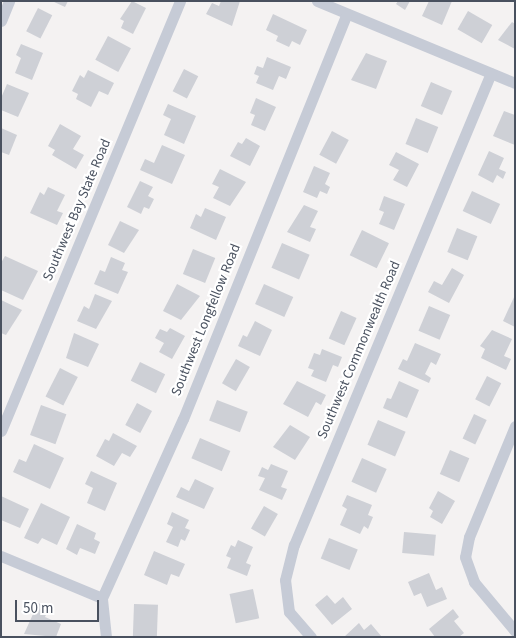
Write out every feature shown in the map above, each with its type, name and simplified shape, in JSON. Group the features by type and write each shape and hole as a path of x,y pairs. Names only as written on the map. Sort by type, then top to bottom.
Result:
{"street":[{"path":"1,21 10,1"},
{"name":"Southwest Bay State Road","path":"1,431 180,1"},
{"path":"317,1 515,82"},
{"name":"Southwest Longfellow Road","path":"102,598 183,419 347,14"},
{"name":"Southwest Commonwealth Road","path":"311,637 289,612 285,580 294,545 491,73"},
{"path":"515,426 469,537 465,557 474,582 515,631"},
{"path":"1,556 102,598 106,637"}],"building":[{"path":"52,1 68,1 65,7"},
{"path":"132,1 146,8 133,34 121,28 124,21 120,19"},
{"path":"221,1 240,1 232,26 206,14 212,3 219,6"},
{"path":"398,1 410,1 405,10 396,4"},
{"path":"429,1 452,1 442,25 422,16"},
{"path":"38,8 52,15 40,38 26,31"},
{"path":"468,11 492,25 482,43 458,29"},
{"path":"273,14 307,30 300,45 292,41 289,47 276,41 278,36 266,30"},
{"path":"512,22 515,24 515,49 498,40"},
{"path":"108,36 131,48 118,72 95,60"},
{"path":"21,44 43,53 32,80 15,73 21,58 16,55"},
{"path":"366,53 387,61 376,89 351,80"},
{"path":"267,57 291,67 286,79 279,76 273,90 256,83 259,76 254,74 257,66 263,68"},
{"path":"184,69 198,76 187,99 173,91"},
{"path":"88,70 114,83 108,95 99,91 91,107 76,99 78,94 72,91 80,75 84,78"},
{"path":"431,82 452,91 442,115 421,106"},
{"path":"7,84 29,93 18,117 1,110 1,98"},
{"path":"256,98 276,107 265,131 251,125 255,115 250,113"},
{"path":"168,104 196,116 184,144 164,135 171,119 163,115"},
{"path":"504,111 515,115 515,145 493,136"},
{"path":"416,118 438,127 428,153 406,144"},
{"path":"60,124 81,136 73,149 84,155 76,169 52,155 55,150 48,146"},
{"path":"1,128 17,135 9,155 1,152"},
{"path":"332,131 349,140 336,164 319,155"},
{"path":"246,138 260,146 250,166 230,156 238,142 242,144"},
{"path":"162,145 185,155 172,184 140,170 145,159 154,163"},
{"path":"489,151 504,158 499,169 506,172 503,179 497,175 493,183 478,175"},
{"path":"396,152 419,164 407,187 393,180 399,170 389,165"},
{"path":"314,166 330,173 325,184 330,187 327,194 320,191 317,198 303,192"},
{"path":"220,169 246,182 230,206 213,198 219,187 212,184"},
{"path":"140,181 153,187 148,196 154,199 149,209 144,207 141,214 127,207"},
{"path":"48,187 65,195 57,211 63,213 57,225 30,213 40,192 44,195"},
{"path":"472,191 500,204 491,224 463,211"},
{"path":"384,196 405,204 394,230 379,224 384,212 379,210"},
{"path":"304,205 318,211 310,227 316,229 310,242 287,232"},
{"path":"205,208 226,217 216,240 190,228 196,214 201,217"},
{"path":"120,221 139,230 124,253 108,245"},
{"path":"457,228 477,236 468,260 447,252"},
{"path":"362,230 389,243 377,268 350,255"},
{"path":"282,243 310,255 299,280 271,268"},
{"path":"193,249 215,258 205,283 183,274"},
{"path":"5,256 38,271 23,300 1,290 1,263"},
{"path":"111,257 125,263 122,270 128,272 118,294 94,284 100,270 105,272"},
{"path":"452,268 464,275 449,303 428,292 434,281 442,285"},
{"path":"177,284 200,296 181,320 163,311"},
{"path":"264,284 293,297 284,317 255,304"},
{"path":"95,294 112,301 96,329 77,321 84,306 89,309"},
{"path":"515,295 515,327 503,321"},
{"path":"1,300 22,310 6,335 1,333"},
{"path":"429,306 450,315 440,340 418,331"},
{"path":"341,311 357,318 344,345 329,338"},
{"path":"255,321 272,330 260,356 238,346 243,335 247,337"},
{"path":"170,328 185,336 172,359 159,352 164,343 155,338 160,329 167,332"},
{"path":"492,330 512,339 504,356 511,359 506,370 481,358 485,349 480,346"},
{"path":"74,333 99,344 88,367 66,358"},
{"path":"415,343 441,354 436,365 431,362 425,374 431,378 429,383 398,369 403,359 407,361"},
{"path":"322,349 342,357 338,367 333,365 326,382 311,376 314,370 308,368 314,353 320,355"},
{"path":"236,359 250,367 236,391 222,383"},
{"path":"140,362 165,374 156,393 131,381"},
{"path":"60,368 78,377 63,406 45,397"},
{"path":"487,376 501,383 489,406 475,399"},
{"path":"297,381 326,395 321,405 316,402 308,417 283,404"},
{"path":"399,381 419,390 407,418 383,408 387,398 391,399"},
{"path":"217,400 248,412 240,432 209,421"},
{"path":"137,403 152,411 140,433 125,425"},
{"path":"41,405 66,414 55,444 30,435"},
{"path":"474,414 487,420 475,444 463,438"},
{"path":"378,420 406,432 395,457 367,445"},
{"path":"290,425 310,437 295,460 273,447"},
{"path":"113,433 137,446 130,457 122,453 114,466 96,456 105,439 109,441"},
{"path":"200,438 230,451 222,471 191,458"},
{"path":"34,444 64,458 50,489 13,472 19,459 26,462"},
{"path":"450,450 469,458 459,482 440,474"},
{"path":"362,458 387,469 376,493 351,482"},
{"path":"271,464 288,471 281,487 287,489 282,500 259,490 265,478 258,476 262,467 268,470"},
{"path":"91,471 117,483 105,511 87,503 93,488 85,484"},
{"path":"195,479 214,488 204,509 176,497 181,487 189,491"},
{"path":"438,491 455,501 442,524 430,517 433,511 429,508"},
{"path":"347,495 372,505 368,515 373,517 368,529 364,526 360,534 340,525 347,509 342,506"},
{"path":"1,496 29,509 20,528 1,520"},
{"path":"41,503 70,517 57,545 42,538 38,544 24,538"},
{"path":"264,506 278,514 265,537 251,529"},
{"path":"172,512 189,520 185,528 190,530 185,541 181,539 178,547 166,542 173,527 167,524"},
{"path":"77,524 96,533 94,539 100,542 95,554 80,548 77,555 66,549"},
{"path":"404,532 436,535 434,556 402,553"},
{"path":"329,538 358,550 350,570 321,558"},
{"path":"238,540 253,547 246,563 251,565 247,576 227,568 231,558 226,556 231,545 235,547"},
{"path":"154,551 185,564 179,577 171,574 167,585 144,575"},
{"path":"429,573 436,590 442,587 447,599 427,607 421,593 414,596 408,582"},
{"path":"253,589 259,618 236,623 230,594"},
{"path":"327,595 335,604 343,597 352,609 332,625 315,605"},
{"path":"38,603 49,608 45,617 61,624 56,637 24,634"},
{"path":"134,604 158,605 157,637 133,636"},
{"path":"453,609 459,617 454,621 464,633 459,637 435,637 429,629"},
{"path":"359,623 364,630 371,624 382,637 344,637"}]}
